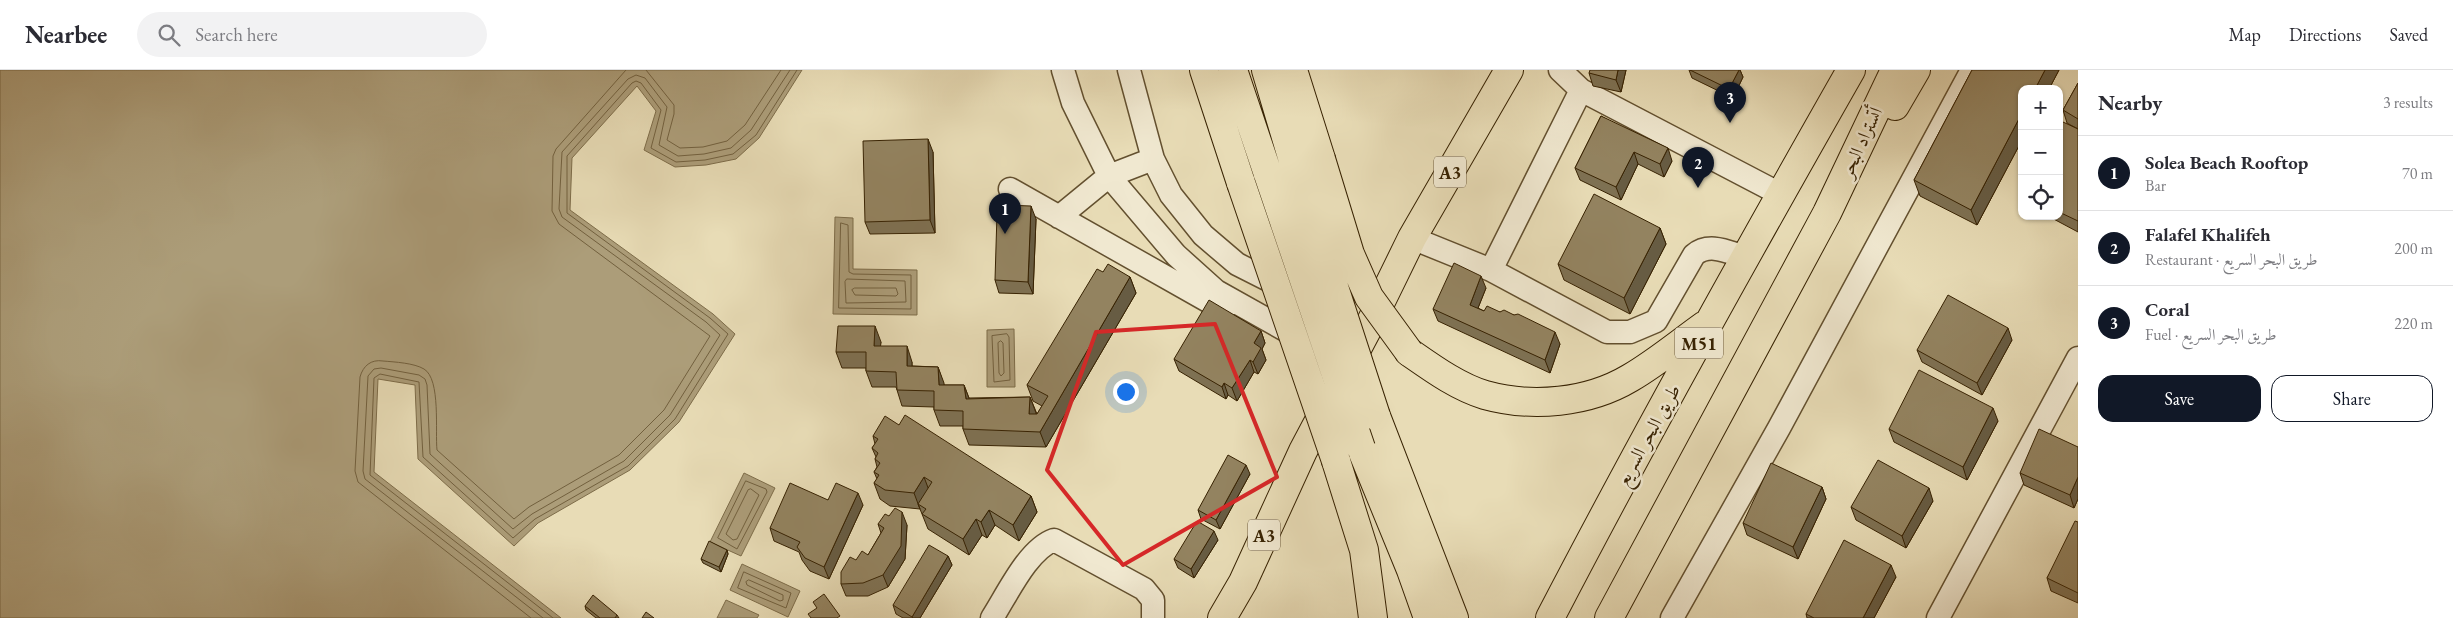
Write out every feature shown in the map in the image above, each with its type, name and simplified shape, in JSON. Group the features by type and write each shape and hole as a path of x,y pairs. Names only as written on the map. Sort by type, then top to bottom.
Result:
{"highway":[{"path":"1204,70 1336,461 1364,550 1373,618"},
{"path":"1233,70 1361,448 1411,570 1428,618"},
{"path":"1266,70 1294,164 1376,416 1454,618"},
{"path":"1293,70 1350,254 1369,297 1409,352 1438,372 1485,395 1539,401 1574,400 1630,379 1711,321"},
{"name":"A3","path":"1222,618 1243,582 1303,451 1367,330 1412,238 1509,70"},
{"name":"طريق البحر السريع","path":"1550,618 1745,257 1851,70"},
{"name":"أتستراد البحر","path":"1827,213 1895,70"},
{"path":"1827,213 1873,147 1916,70"},
{"name":"M51","path":"1609,618 1827,213"}],"street":[{"path":"1064,70 1073,103 1109,176 1176,255 1216,291 1344,372"},
{"path":"1129,70 1153,159 1177,202 1203,235 1237,264 1367,330"},
{"path":"1560,70 1581,90 1780,194"},
{"path":"1672,618 1779,428 1972,70"},
{"path":"1492,270 1581,90"},
{"path":"1059,217 1109,176 1153,159"},
{"path":"1010,189 1344,372"},
{"path":"1412,238 1492,270 1607,332 1630,332 1656,320 1694,255 1702,248 1711,247 1745,257"},
{"path":"1938,618 2078,358"},
{"path":"992,618 1034,552 1045,543 1054,540 1144,588 1153,600 1153,618"}],"highlighted area":[{"path":"1215,324 1277,477 1123,565 1047,470 1096,332"}],"water":[{"path":"0,70 802,70 759,138 736,159 706,165 675,167 644,150 656,111 637,86 572,158 570,210 713,314 735,334 679,422 630,470 538,523 514,546 418,459 415,385 378,379 374,472 561,618 0,618"},
{"path":"835,217 853,218 853,269 917,270 917,315 833,314"},
{"path":"1014,329 1015,387 987,387 987,330"},
{"path":"744,473 775,488 741,556 710,542"},
{"path":"742,564 800,591 788,617 730,590"},
{"path":"726,600 759,615 757,618 717,618"}],"building":[{"path":"1590,70 1618,70 1616,80 1589,73"},
{"path":"1690,70 1739,70 1729,89"},
{"path":"1972,70 2045,70 2037,85 2018,85 2018,121 1971,210 1914,180"},
{"path":"2078,83 2078,119 2063,110"},
{"path":"1601,116 1668,148 1660,164 1634,152 1616,187 1575,168"},
{"path":"2063,122 2078,129 2078,221 2063,214"},
{"path":"928,139 930,220 865,222 863,141"},
{"path":"1594,194 1660,228 1624,298 1558,264"},
{"path":"1004,205 1031,206 1028,282 995,280 997,214 1004,213"},
{"path":"1454,263 1481,276 1470,305 1484,311 1487,306 1500,312 1504,310 1514,315 1518,314 1555,332 1545,360 1433,309"},
{"path":"1108,264 1130,277 1040,432 963,429 963,411 934,410 934,391 897,390 896,372 866,371 866,352 836,352 838,326 875,326 874,346 907,346 907,366 938,367 939,385 964,385 966,399 1030,397 1029,414 1037,414 1048,396 1027,385 1097,269 1103,272"},
{"path":"1948,295 2008,328 1977,383 1917,350"},
{"path":"1209,300 1261,331 1254,343 1261,348 1253,362 1250,360 1232,388 1224,383 1222,387 1174,359"},
{"path":"1919,370 1993,408 1963,467 1889,429"},
{"path":"905,415 1031,496 1013,525 989,510 981,522 976,519 963,539 922,514 926,509 918,504 932,482 924,477 914,493 885,490 874,483 879,475 874,472 880,463 875,459 878,453 872,448 878,439 873,436 885,416 899,425"},
{"path":"2039,429 2078,447 2078,477 2070,495 2020,473"},
{"path":"1228,455 1246,465 1216,520 1198,510"},
{"path":"1878,460 1929,488 1902,536 1851,507"},
{"path":"1771,463 1822,487 1793,547 1743,523"},
{"path":"790,483 828,500 836,483 858,493 824,567 805,558 797,547 800,542 770,528"},
{"path":"895,508 902,512 901,546 883,575 863,583 841,584 841,572 850,557 856,560 862,551 868,555 884,528 878,524 885,514 889,516"},
{"path":"1197,521 1214,531 1191,569 1174,559"},
{"path":"2075,521 2078,522 2078,593 2047,578"},
{"path":"1844,540 1891,565 1863,618 1814,618 1806,614"},
{"path":"709,541 727,550 719,567 701,559"},
{"path":"929,545 948,556 912,617 893,605"},
{"path":"824,594 840,616 837,618 811,618 808,614 817,608 813,602"},
{"path":"593,595 617,615 615,618 600,618 585,606"},
{"path":"646,612 654,618 642,618"}],"place":[{"name":"Coral","path":"1730,123"},
{"name":"Falafel Khalifeh","path":"1698,188"},
{"name":"Solea Beach Rooftop","path":"1005,234"}]}
